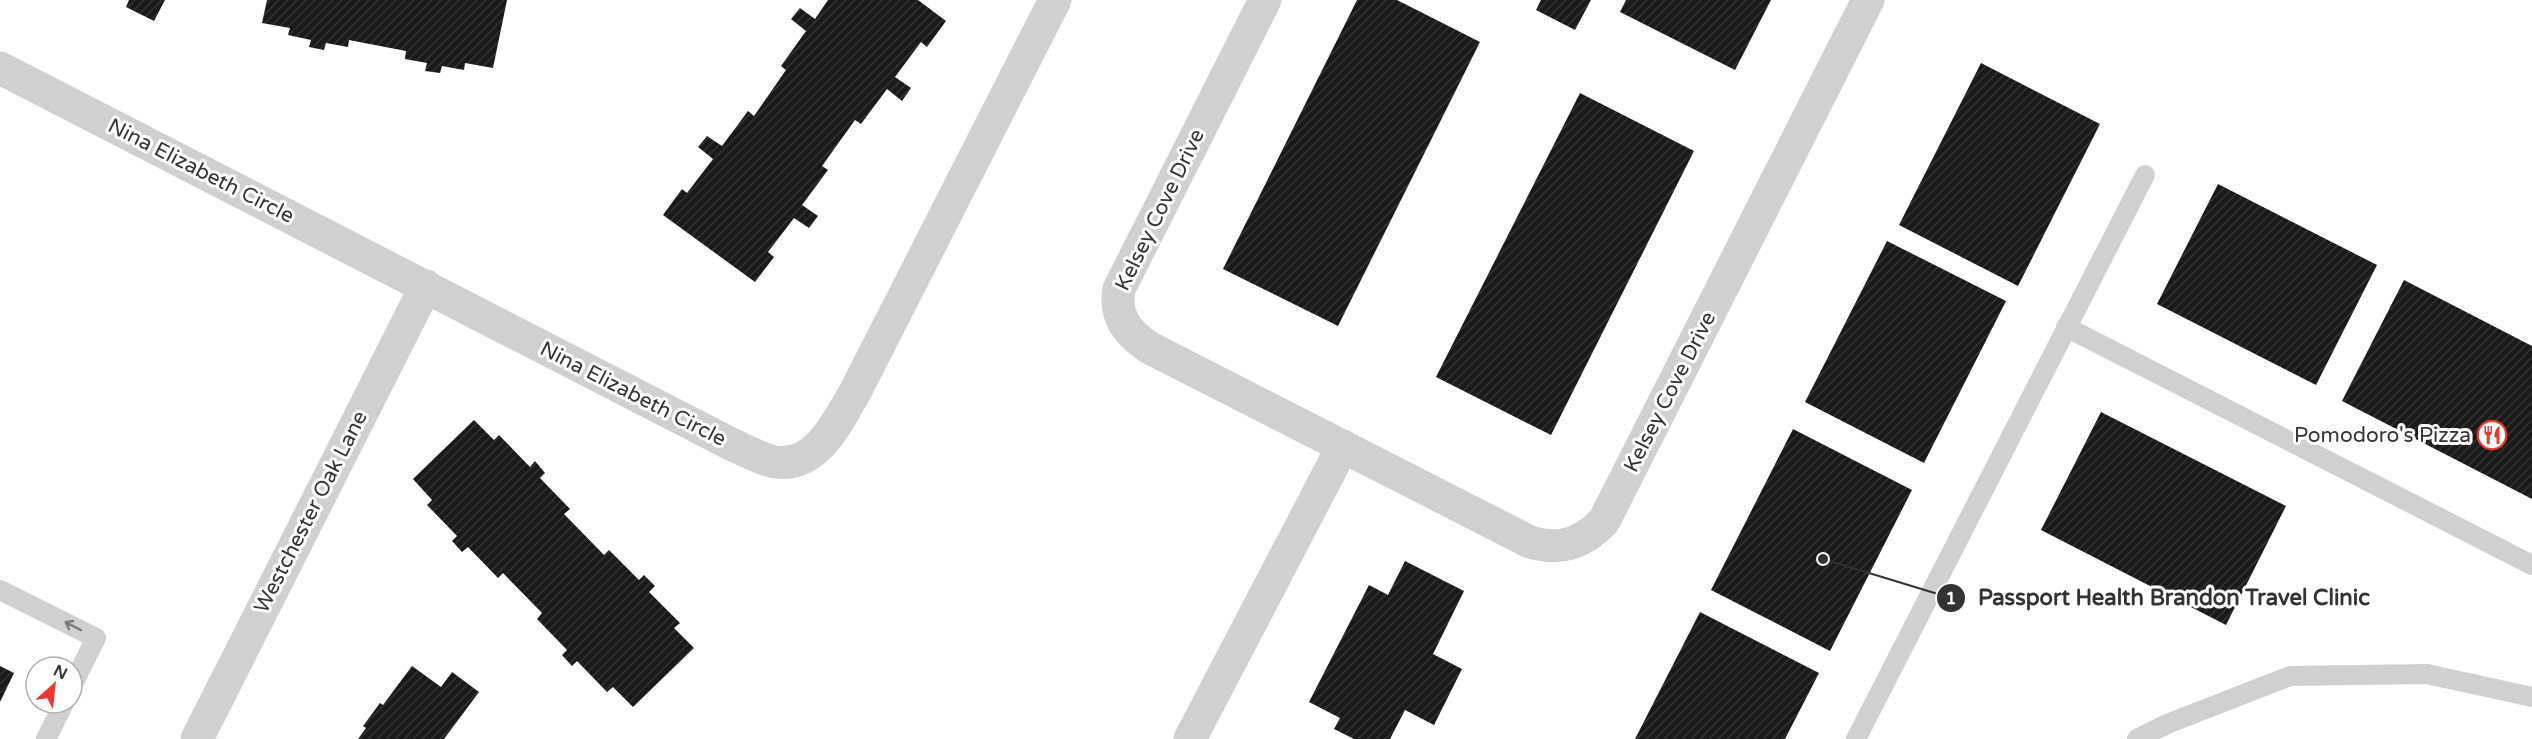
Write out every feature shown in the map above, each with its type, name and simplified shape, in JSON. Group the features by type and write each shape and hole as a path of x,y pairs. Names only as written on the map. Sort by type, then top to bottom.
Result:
{"street":[{"name":"Nina Elizabeth Circle","path":"0,68 731,444 772,461 787,463 803,458 827,440 855,392 1055,0"},
{"name":"Kelsey Cove Drive","path":"1265,0 1119,288 1116,303 1123,323 1137,339 1530,542 1546,547 1561,547 1575,543 1591,535 1604,521 1868,0"},
{"name":"Westchester Oak Lane","path":"197,739 426,286"},
{"path":"1190,739 1343,446"}],"lane":[{"path":"1856,739 2145,175"},
{"path":"2066,327 2532,565"},
{"path":"0,590 96,638 84,662"},
{"path":"2137,739 2167,724 2290,676 2427,674 2532,697"},
{"path":"46,739 58,715"}],"building":[{"path":"129,0 165,0 154,21 126,7"},
{"path":"267,0 507,0 493,68 465,63 464,70 442,66 440,73 425,71 427,63 405,59 406,51 349,40 348,47 326,43 324,50 309,47 311,40 288,35 290,28 262,23"},
{"path":"828,0 918,0 946,21 927,47 921,42 895,77 911,88 902,101 887,89 861,124 855,120 822,166 828,170 802,205 818,216 809,228 794,218 768,252 774,257 755,282 663,215 682,189 687,193 713,159 698,147 707,136 722,146 748,111 754,116 786,70 781,66 806,31 791,19 800,8 815,19"},
{"path":"1357,0 1397,0 1480,42 1338,326 1223,269"},
{"path":"1541,0 1591,0 1575,30 1536,10"},
{"path":"1626,0 1771,0 1735,70 1620,12"},
{"path":"1981,63 2100,124 2018,286 1899,225"},
{"path":"1580,93 1694,151 1551,435 1436,377"},
{"path":"2218,184 2377,265 2316,385 2157,304"},
{"path":"1887,241 2006,301 1924,463 1805,402"},
{"path":"2404,280 2532,346 2532,499 2342,401"},
{"path":"2101,412 2286,506 2226,625 2041,530"},
{"path":"474,420 494,440 499,435 530,467 535,461 545,473 540,478 570,509 564,514 604,555 609,550 639,580 644,575 655,586 649,592 680,623 674,628 694,648 633,707 613,687 607,692 577,661 572,666 562,655 567,650 537,619 542,613 503,573 498,578 468,547 462,552 452,541 457,536 427,505 432,500 413,479"},
{"path":"1793,429 1912,490 1830,651 1711,590"},
{"path":"1405,561 1464,591 1433,654 1462,669 1434,725 1405,710 1390,739 1354,739 1334,729 1340,718 1309,702 1369,585 1388,595"},
{"path":"1700,612 1819,673 1785,739 1635,739"},
{"path":"0,666 14,673 0,702"},
{"path":"412,666 441,687 452,672 479,692 444,739 358,739 366,728 363,726 380,703 383,705"}],"place":[{"name":"Pomodoro's Pizza","path":"2492,435"},
{"name":"Passport Health Brandon Travel Clinic","path":"1823,559"}]}
